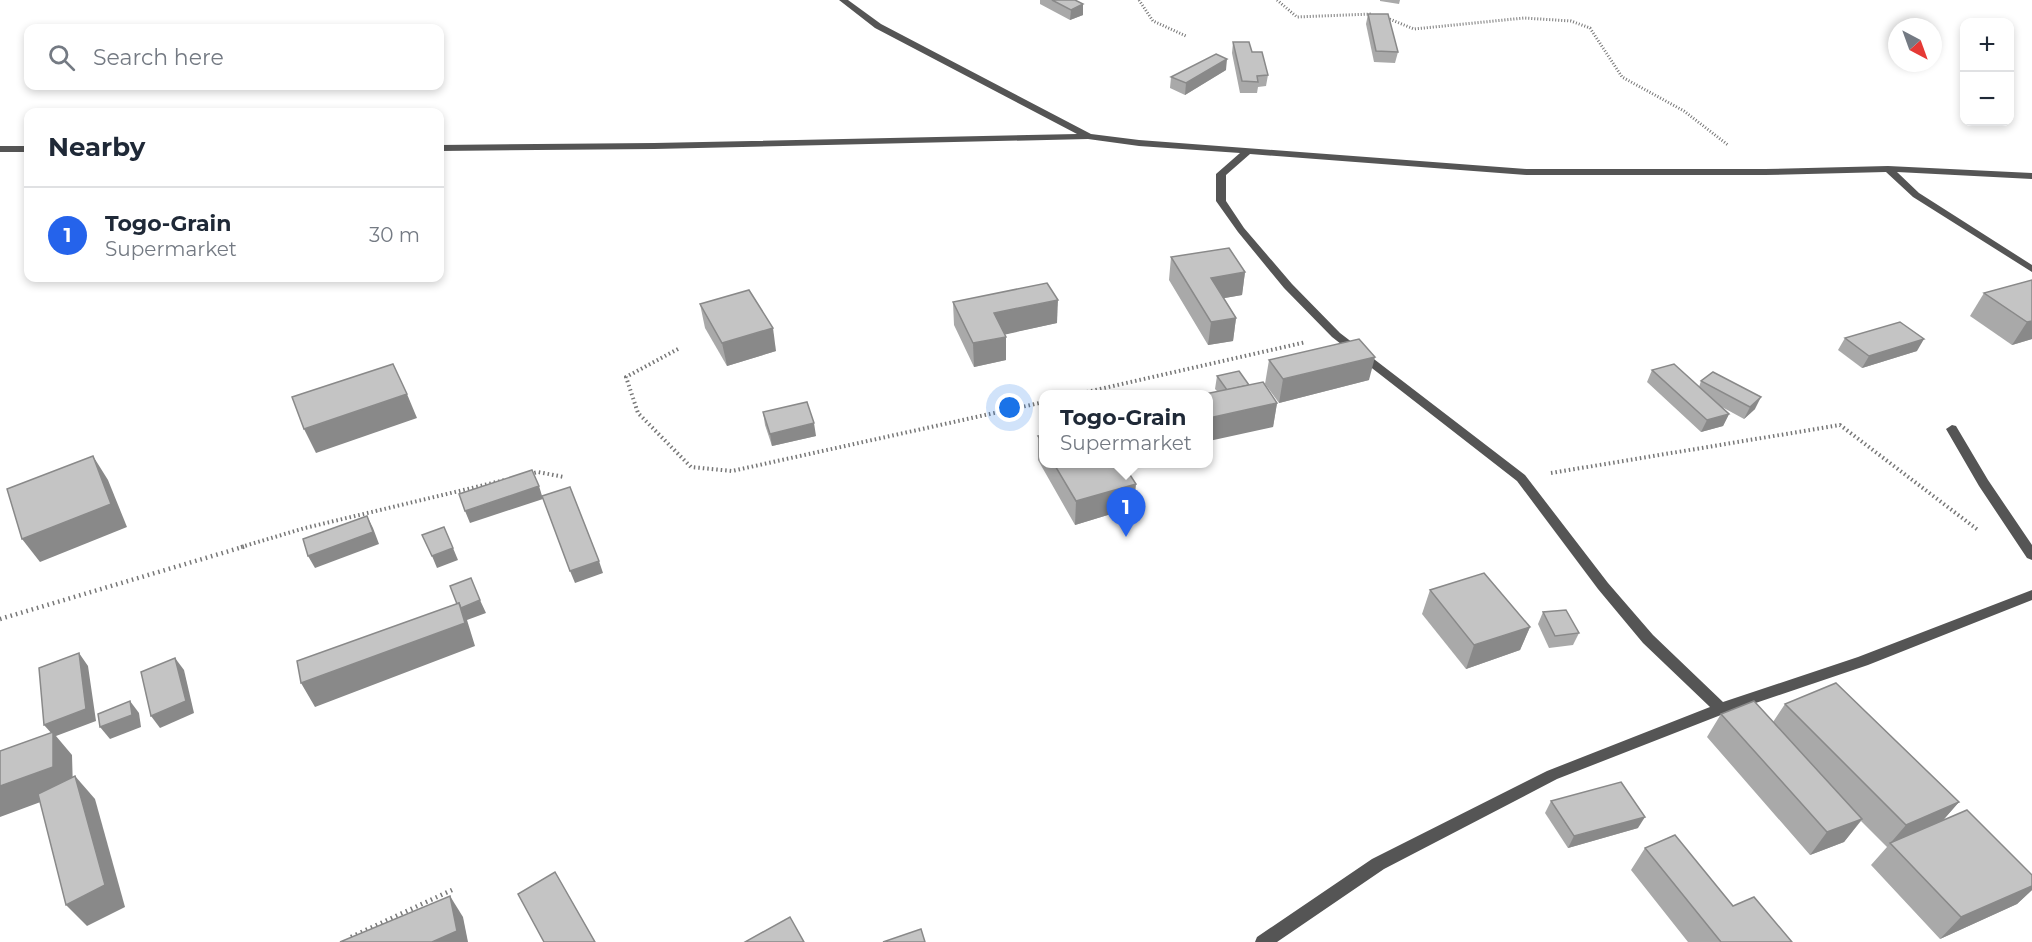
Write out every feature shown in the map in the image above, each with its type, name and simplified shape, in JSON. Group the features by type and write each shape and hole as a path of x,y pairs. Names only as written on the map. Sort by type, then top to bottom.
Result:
{"street":[{"path":"843,0 878,26 1088,136"},
{"path":"444,148 654,146 1088,136 1139,143 1526,172 1765,172 1888,169 2032,176"},
{"path":"0,149 24,149"},
{"path":"1248,151 1221,174 1221,201 1241,230 1288,286 1336,335 1521,478 1603,586 1648,639 1721,709"},
{"path":"1888,169 1917,195 2032,269"},
{"path":"1952,429 1983,483 2032,555"},
{"path":"1263,942 1378,864 1552,775 1721,709 1863,661 2032,595"}],"path":[{"path":"1139,0 1153,21 1186,36"},
{"path":"1277,0 1297,17 1377,14"},
{"path":"1386,18 1414,29 1524,18 1571,21 1590,28 1622,77 1684,111 1765,172"},
{"path":"1095,390 1336,335"},
{"path":"678,349 626,377 639,413 691,467 732,471 1039,403"},
{"path":"1521,478 1840,425 1986,536"},
{"path":"526,475 538,472 564,477"},
{"path":"0,619 304,528 514,477"},
{"path":"340,942 452,890"}],"building":[{"path":"1052,0 1075,0 1083,4 1071,10"},
{"path":"1368,14 1388,14 1398,52 1376,51"},
{"path":"1233,42 1249,42 1252,52 1262,52 1268,75 1257,76 1258,82 1242,81"},
{"path":"1216,54 1227,59 1186,83 1171,77"},
{"path":"1229,248 1245,272 1211,278 1236,318 1211,322 1171,257"},
{"path":"2032,280 2032,321 2027,322 1984,293"},
{"path":"1047,283 1058,300 994,313 1006,337 973,343 953,302"},
{"path":"749,290 773,328 722,343 700,304"},
{"path":"1900,322 1924,339 1869,356 1845,338"},
{"path":"1359,339 1375,357 1283,379 1269,360"},
{"path":"393,364 407,394 304,429 292,397"},
{"path":"1674,364 1729,414 1707,420 1652,370"},
{"path":"1239,371 1249,385 1227,390 1217,376"},
{"path":"1713,372 1761,397 1750,407 1701,381"},
{"path":"1263,382 1277,403 1213,417 1213,392"},
{"path":"807,402 814,423 770,434 763,412"},
{"path":"93,456 111,504 22,539 7,489"},
{"path":"1056,468 1126,468 1136,484 1076,501"},
{"path":"532,470 539,486 465,511 459,494"},
{"path":"570,487 599,561 570,571 542,496"},
{"path":"367,516 373,532 308,556 303,539"},
{"path":"444,527 453,548 432,556 422,535"},
{"path":"1484,573 1530,627 1474,645 1430,590"},
{"path":"471,578 480,600 461,608 450,586"},
{"path":"459,603 465,623 301,683 297,661"},
{"path":"1566,610 1579,633 1555,636 1543,612"},
{"path":"79,653 86,709 44,725 39,668"},
{"path":"175,658 186,701 151,716 141,672"},
{"path":"1836,683 1959,802 1906,825 1785,704"},
{"path":"130,701 132,715 100,727 98,714"},
{"path":"1754,701 1862,819 1827,832 1721,714"},
{"path":"53,732 53,767 0,786 0,751"},
{"path":"75,776 105,885 66,905 38,794"},
{"path":"1621,782 1645,817 1574,836 1551,801"},
{"path":"1967,810 2032,875 2032,886 1961,917 1890,843"},
{"path":"1675,835 1733,906 1754,897 1792,942 1721,942 1645,848"},
{"path":"555,872 595,942 544,942 518,894"},
{"path":"450,896 457,931 432,942 340,942"},
{"path":"790,917 804,942 745,942"},
{"path":"921,929 925,942 883,942"}],"place":[{"name":"Togo-Grain","path":"1126,537"}]}
